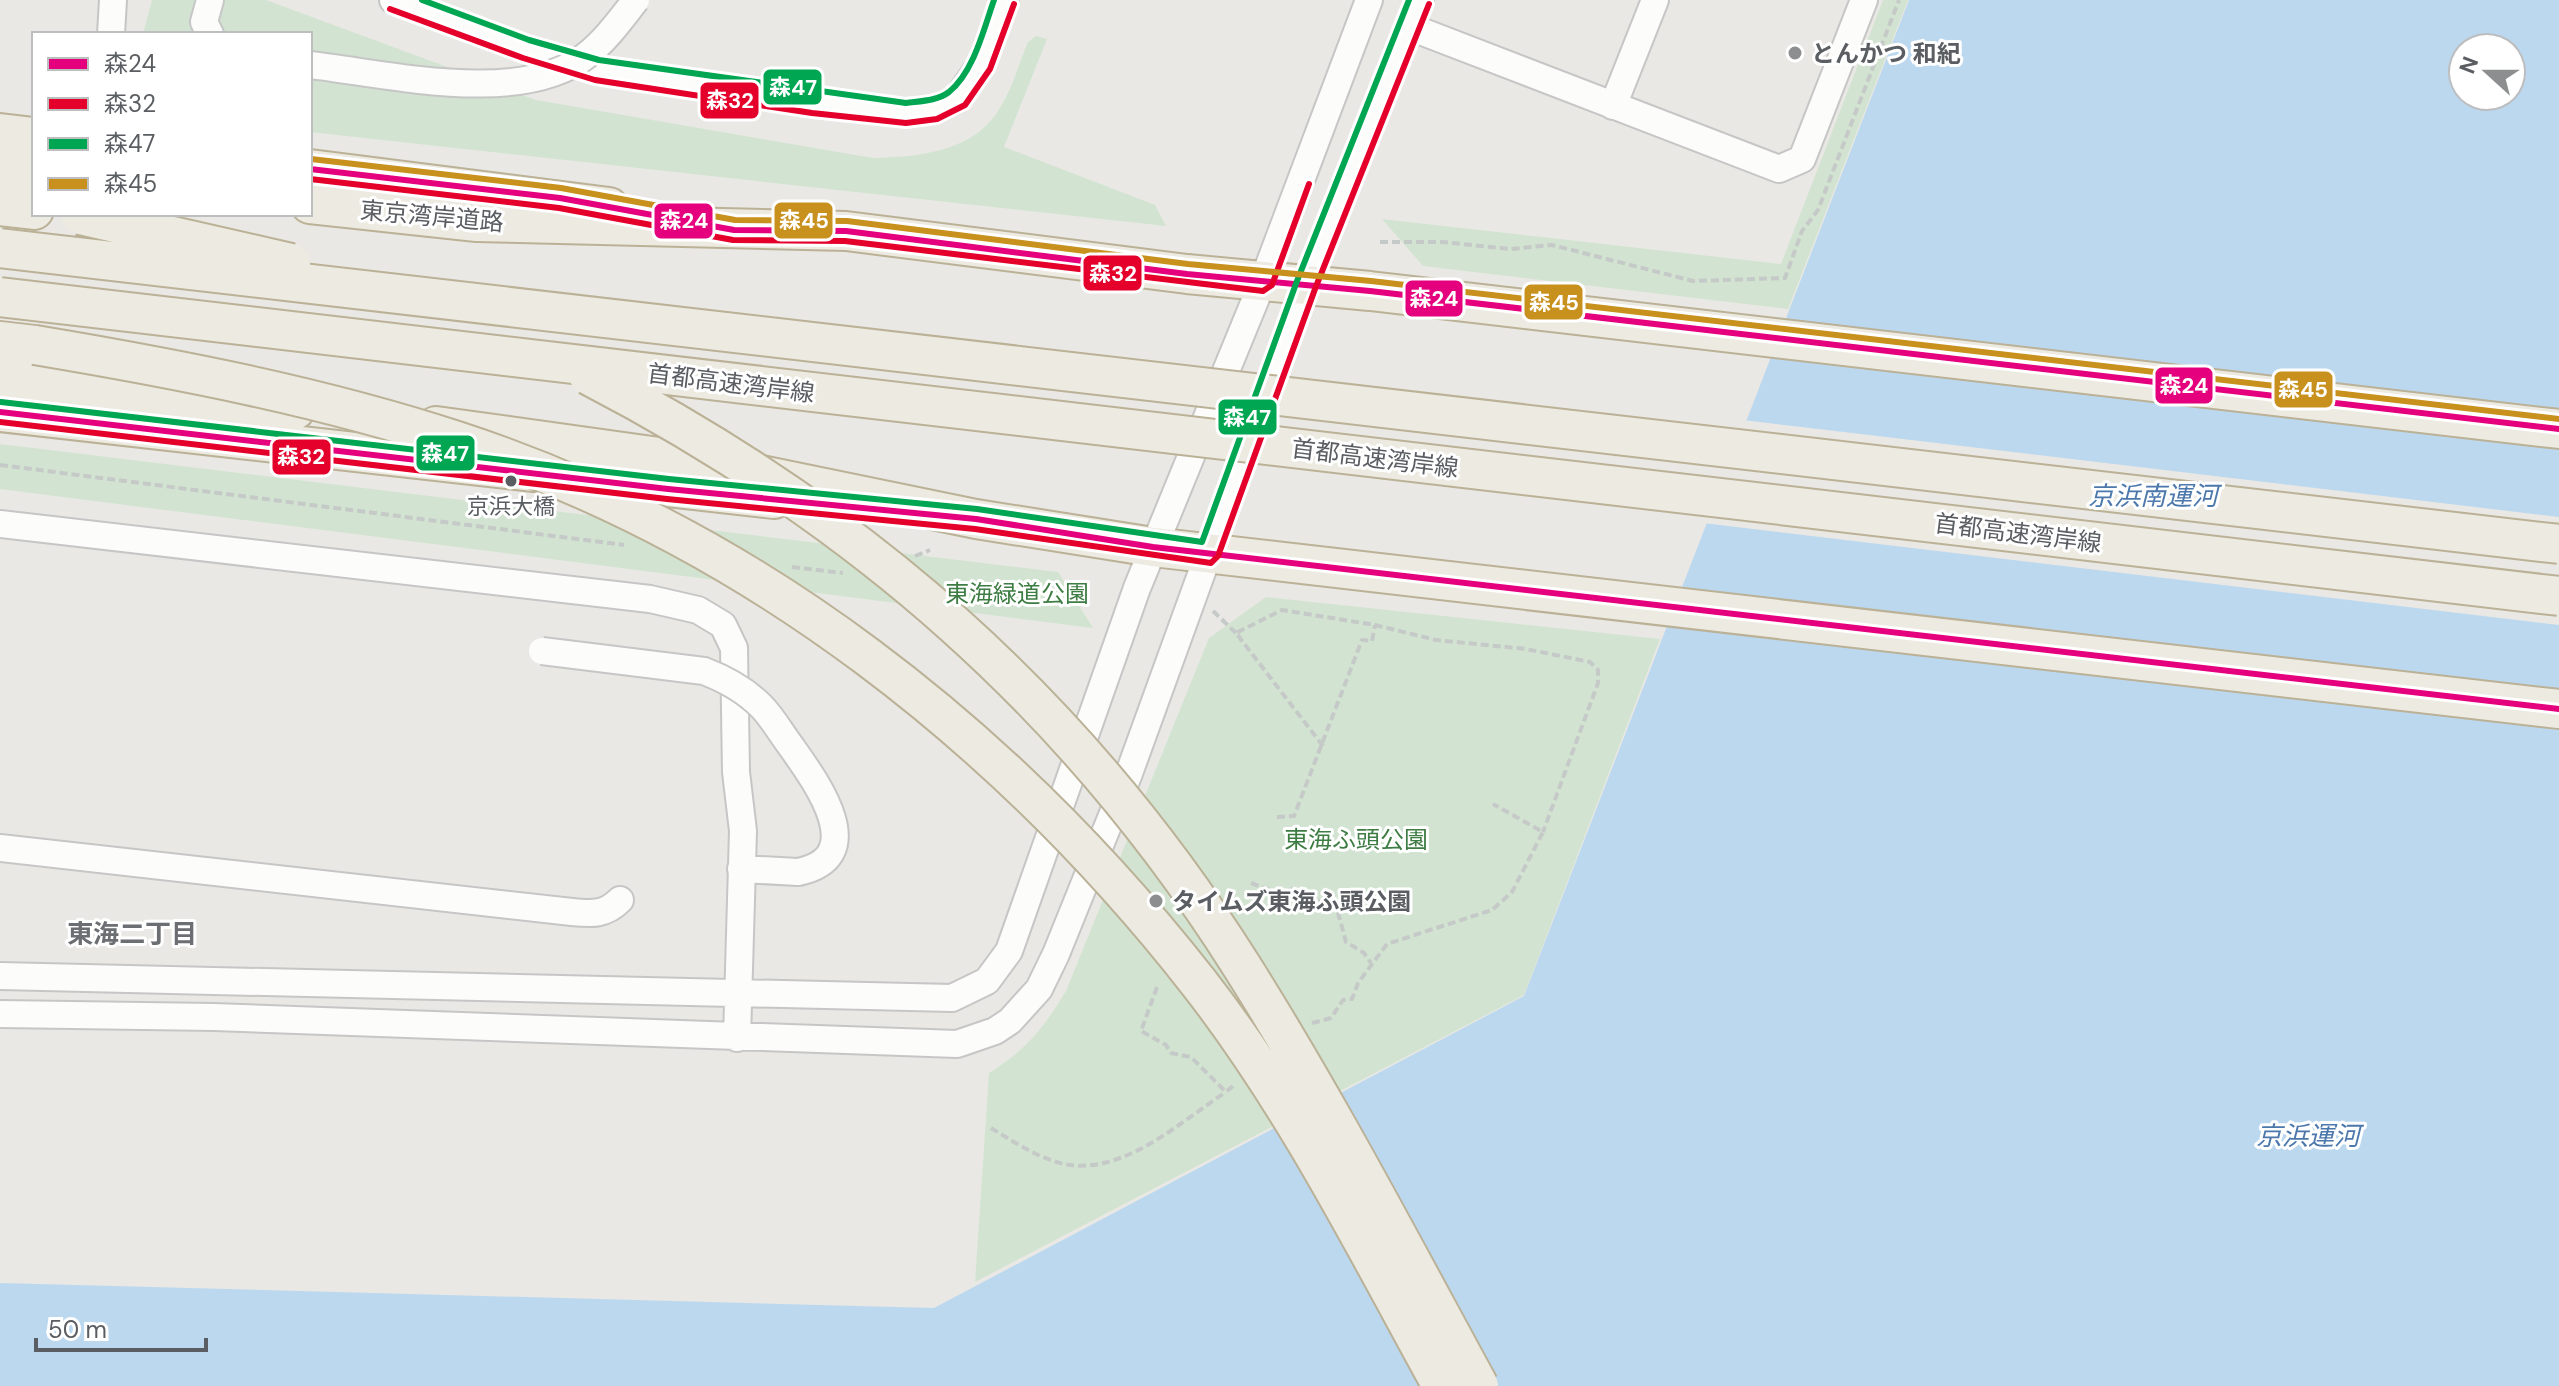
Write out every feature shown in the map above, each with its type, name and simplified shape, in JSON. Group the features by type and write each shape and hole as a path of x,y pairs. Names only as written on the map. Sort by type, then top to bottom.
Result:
{"highway":[{"path":"0,133 32,137"},
{"path":"0,168 32,172"},
{"path":"312,169 560,198 734,230"},
{"name":"東京湾岸道路","path":"312,204 477,222 846,231 2559,429"},
{"path":"0,206 32,210"},
{"path":"80,216 192,238 317,269 442,310 544,352 672,418 782,487 880,559 1022,687 1137,819 1240,964 1315,1089 1479,1386"},
{"name":"首都高速湾岸線","path":"0,248 2559,544"},
{"name":"首都高速湾岸線","path":"0,297 2559,596"},
{"path":"0,341 142,363 297,395 462,442 552,477 655,524 762,583 828,627 950,722 1012,778 1129,899 1201,986 1285,1109 1442,1386"},
{"path":"0,377 506,434 702,463 976,519 1153,547 2559,709"},
{"path":"0,412 668,489 976,519"}],"street":[{"path":"209,32 204,22 210,0"},
{"path":"393,0 526,49 597,70 814,103 906,113 934,110 957,99 981,64 1005,0"},
{"path":"312,65 487,85 529,83 586,56 636,0"},
{"path":"0,976 738,996 952,998 973,991 999,969 1009,951 1153,547 1263,281 1369,0"},
{"path":"0,1014 214,1017 957,1044 995,1031 1018,1013 1039,989 1056,954 1128,776 1306,285 1420,0"},
{"path":"1613,106 1655,0"},
{"path":"1410,27 1768,167 1792,167 1802,159 1864,0"},
{"path":"111,32 116,1"},
{"path":"0,524 650,599 698,610 723,625 734,648 736,772 743,831 737,1038"},
{"path":"542,651 704,671 725,679 762,707 822,789 834,817 833,841 825,859 813,869 798,872 741,869"},
{"path":"0,848 583,913 610,910 620,900"}],"path":[{"path":"1380,242 1442,242 1511,249 1552,245 1693,281 1785,278 1802,231 1818,210 1899,0"},
{"path":"0,465 629,546"},
{"path":"904,560 930,550"},
{"path":"786,566 849,574"},
{"path":"1236,633 1282,610 1375,625 1436,640 1526,649 1590,662 1598,670 1598,683 1543,832 1512,892 1492,910 1387,944 1358,983 1352,999 1343,1000 1331,1018 1305,1025"},
{"path":"1213,611 1236,633 1323,746"},
{"path":"1277,817 1294,816 1362,640 1372,641 1375,625"},
{"path":"1493,804 1543,832"},
{"path":"1251,883 1278,893 1294,889 1337,909 1346,942 1364,953 1372,964"},
{"path":"1157,987 1141,1031 1166,1045 1171,1053 1191,1057 1226,1092"},
{"path":"991,1128 1023,1147 1064,1164 1101,1165 1136,1151 1237,1082"}],"green space":[{"path":"152,0 266,0 536,100 873,158 908,156 944,149 977,133 1001,106 1028,42 1036,36 1047,39 1004,147 1155,205 1166,226 312,132 312,32 144,32"},
{"path":"1883,0 1908,0 1788,309 1423,266 1382,219 1781,264"},
{"name":"東海緑道公園","path":"0,444 1058,572 1093,628 0,489"},
{"name":"東海ふ頭公園","path":"1266,597 1660,639 1524,995 975,1282 989,1073 1033,1037 1066,991 1209,638"}],"water":[{"path":"1909,0 2559,0 2559,1386 0,1386 0,1283 934,1308 1524,996"}],"pier":[{"path":"1743,420 2559,517 2559,625 1703,523"}],"transit line":[{"name":"森47","path":"422,0 529,40 599,60 906,103 939,97 958,83 977,49 994,0"},
{"name":"森47","path":"1,402 669,479 977,509 1202,542 1297,281 1409,0"},
{"name":"森32","path":"390,9 523,58 595,80 812,113 906,123 937,119 965,105 990,69 1014,4"},
{"name":"森32","path":"0,422 667,499 975,529 1211,563 1218,556 1315,289 1429,4"},
{"name":"森45","path":"312,159 561,188 735,220 847,221 1188,264 1371,281 2559,419"},
{"name":"森24","path":"312,169 560,198 734,230 846,231 1187,274 1370,291 2559,429"},
{"name":"森32","path":"312,179 559,208 733,240 845,241 1263,291 1272,285 1309,184"},
{"name":"森24","path":"0,412 668,489 976,519 1153,547 2559,709"}],"place":[{"name":"とんかつ 和紀","path":"1795,53"},
{"name":"京浜大橋","path":"511,481"},
{"name":"タイムズ東海ふ頭公園","path":"1156,901"}],"district":[{"name":"東海二丁目","path":"132,934"}],"water label":[{"name":"京浜南運河","path":"2153,496"},
{"name":"京浜運河","path":"2308,1136"}]}
